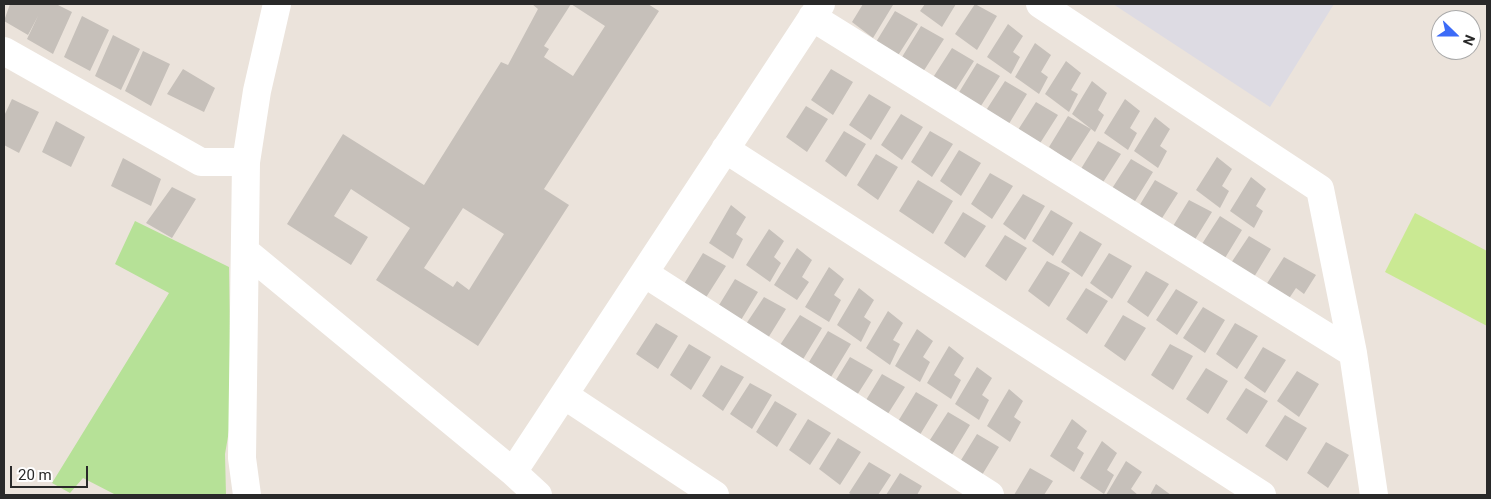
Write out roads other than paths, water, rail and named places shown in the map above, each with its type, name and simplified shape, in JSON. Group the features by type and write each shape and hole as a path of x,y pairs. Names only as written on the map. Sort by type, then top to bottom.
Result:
{"street":[{"path":"247,495 242,458 246,162 257,91 277,4"},
{"path":"1040,4 1320,189 1353,353 1374,495"},
{"path":"513,472 816,11 1353,353"},
{"path":"4,51 201,162 246,162"},
{"path":"725,149 1262,495"},
{"path":"245,251 513,472 538,495"},
{"path":"644,273 990,495"},
{"path":"564,395 715,495"}]}
